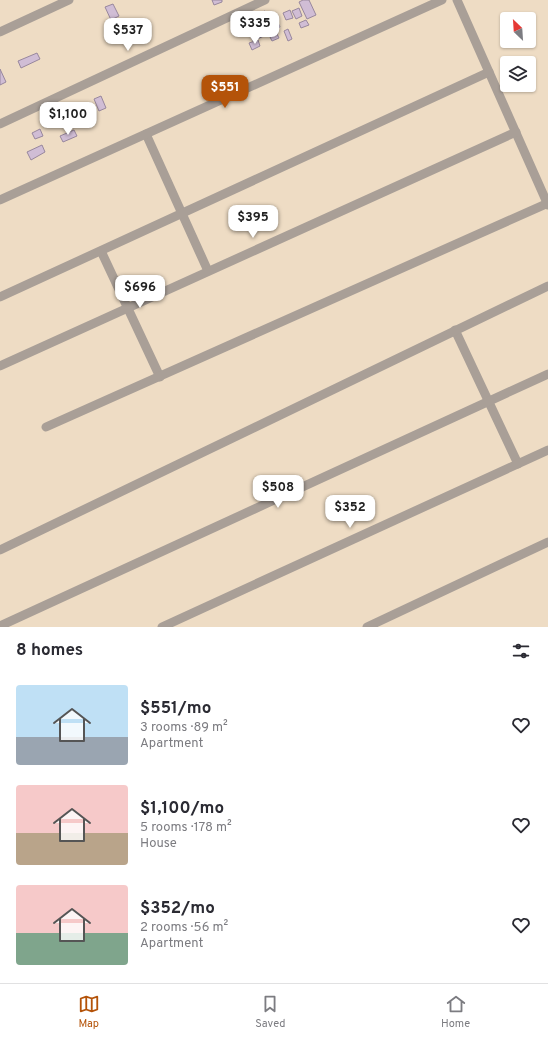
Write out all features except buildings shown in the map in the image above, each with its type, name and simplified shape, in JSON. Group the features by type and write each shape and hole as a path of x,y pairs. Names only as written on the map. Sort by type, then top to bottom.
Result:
{"street":[{"path":"0,32 68,0"},
{"path":"0,124 265,0"},
{"path":"0,200 442,0"},
{"path":"46,428 548,204 457,0"},
{"path":"0,297 489,72"},
{"path":"0,366 516,132"},
{"path":"146,134 208,271"},
{"path":"101,251 160,377"},
{"path":"0,550 548,286"},
{"path":"455,330 518,464"},
{"path":"0,626 548,374"},
{"path":"162,627 548,450"},
{"path":"367,627 548,542"}]}
